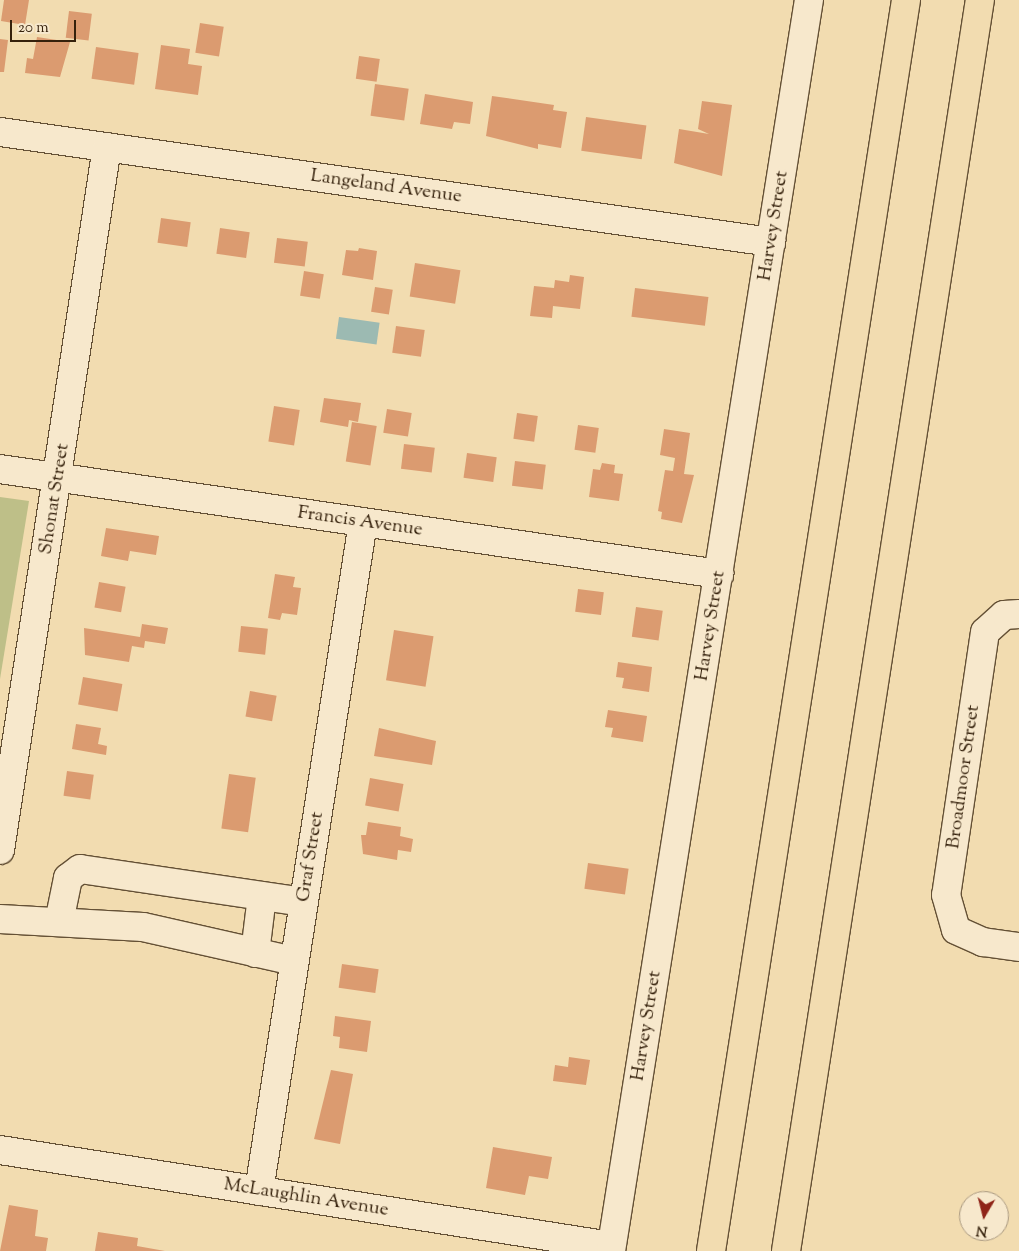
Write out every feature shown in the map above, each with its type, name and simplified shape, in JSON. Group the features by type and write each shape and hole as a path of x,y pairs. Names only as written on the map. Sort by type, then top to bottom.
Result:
{"highway":[{"path":"711,1251 906,0"},
{"path":"786,1251 980,0"}],"street":[{"name":"Harvey Street","path":"611,1249 809,0"},
{"name":"Langeland Avenue","path":"0,132 771,242"},
{"name":"Shonat Street","path":"0,850 59,477 107,147"},
{"name":"Francis Avenue","path":"0,469 719,574"},
{"name":"Graf Street","path":"259,1191 363,522"},
{"name":"Broadmoor Street","path":"1019,614 1004,615 985,632 946,895 956,930 983,942 1019,947"},
{"path":"59,922 68,878 80,869 304,902"},
{"path":"254,953 262,896"},
{"path":"0,919 143,927 294,961"},
{"name":"McLaughlin Avenue","path":"0,1150 611,1249"}],"green space":[{"path":"0,497 29,501 0,679"}],"water":[{"path":"339,317 380,323 377,344 336,339"}],"building":[{"path":"4,0 29,0 25,25 1,21"},
{"path":"69,11 92,14 89,41 66,38"},
{"path":"200,23 224,27 219,56 195,53"},
{"path":"37,37 70,42 60,77 25,73 27,58 33,59"},
{"path":"0,39 8,40 4,72 0,72"},
{"path":"161,45 190,49 188,64 202,66 198,95 155,89"},
{"path":"96,47 139,53 134,85 92,79"},
{"path":"359,56 380,59 377,82 356,79"},
{"path":"375,84 409,89 404,120 371,116"},
{"path":"425,94 473,102 470,124 454,122 452,129 420,124"},
{"path":"492,96 554,105 553,110 567,112 561,148 538,144 538,149 486,136"},
{"path":"702,101 732,105 722,176 674,163 679,129 709,134 698,129"},
{"path":"586,117 646,125 642,159 581,151"},
{"path":"161,218 191,222 187,247 158,243"},
{"path":"220,228 250,232 246,258 216,254"},
{"path":"277,238 308,242 305,267 274,263"},
{"path":"359,248 377,251 373,280 342,275 346,250 358,251"},
{"path":"415,263 460,270 455,304 410,297"},
{"path":"304,271 324,274 320,299 300,296"},
{"path":"570,275 584,277 580,309 553,306 552,318 530,316 534,286 554,288 555,280 569,282"},
{"path":"375,287 393,290 389,315 371,312"},
{"path":"635,288 708,297 705,326 631,317"},
{"path":"396,326 425,330 421,357 392,353"},
{"path":"324,398 361,403 358,422 349,420 348,427 320,422"},
{"path":"274,406 300,410 294,446 268,442"},
{"path":"387,409 412,413 408,437 383,433"},
{"path":"517,413 538,416 534,442 513,439"},
{"path":"352,422 377,426 370,465 346,462"},
{"path":"578,425 599,428 595,453 575,450"},
{"path":"664,429 690,433 684,474 694,475 682,523 661,519 662,512 658,511 665,470 673,471 675,458 660,455"},
{"path":"404,444 435,448 432,473 401,469"},
{"path":"467,453 497,457 493,482 464,478"},
{"path":"515,461 546,465 543,490 512,486"},
{"path":"602,463 615,465 614,473 623,474 619,501 589,497 593,469 600,470"},
{"path":"106,528 159,536 156,555 130,551 128,561 101,556"},
{"path":"275,574 295,577 293,587 301,588 297,615 282,613 280,620 268,618"},
{"path":"99,582 126,587 121,612 94,608"},
{"path":"578,589 604,592 601,615 575,612"},
{"path":"636,607 663,611 659,640 632,637"},
{"path":"142,624 168,628 165,644 145,641 144,648 132,646 129,662 85,655 84,628 140,637"},
{"path":"241,626 268,629 265,655 238,652"},
{"path":"394,630 434,636 426,687 386,680"},
{"path":"618,662 652,667 649,692 622,688 624,678 616,677"},
{"path":"83,677 122,684 118,712 78,705"},
{"path":"250,691 277,696 272,721 245,717"},
{"path":"608,710 647,716 643,742 611,737 613,728 605,727"},
{"path":"76,724 101,728 98,744 107,746 106,755 72,749"},
{"path":"379,728 436,741 432,765 374,756"},
{"path":"67,771 94,775 90,800 64,796"},
{"path":"229,774 256,778 248,832 221,828"},
{"path":"370,778 403,784 399,811 365,806"},
{"path":"368,822 401,827 400,836 413,839 411,852 398,850 397,860 363,854 361,835 366,835"},
{"path":"588,863 629,869 625,894 584,889"},
{"path":"342,964 379,969 375,993 339,988"},
{"path":"335,1016 371,1021 367,1052 339,1048 340,1037 333,1036"},
{"path":"569,1057 590,1060 586,1085 553,1081 555,1065 568,1067"},
{"path":"331,1070 353,1074 340,1144 314,1139"},
{"path":"493,1147 552,1157 548,1179 529,1176 525,1195 486,1188"},
{"path":"9,1205 38,1210 35,1236 48,1238 46,1251 0,1251"},
{"path":"98,1232 138,1238 137,1246 165,1251 95,1251"}]}
